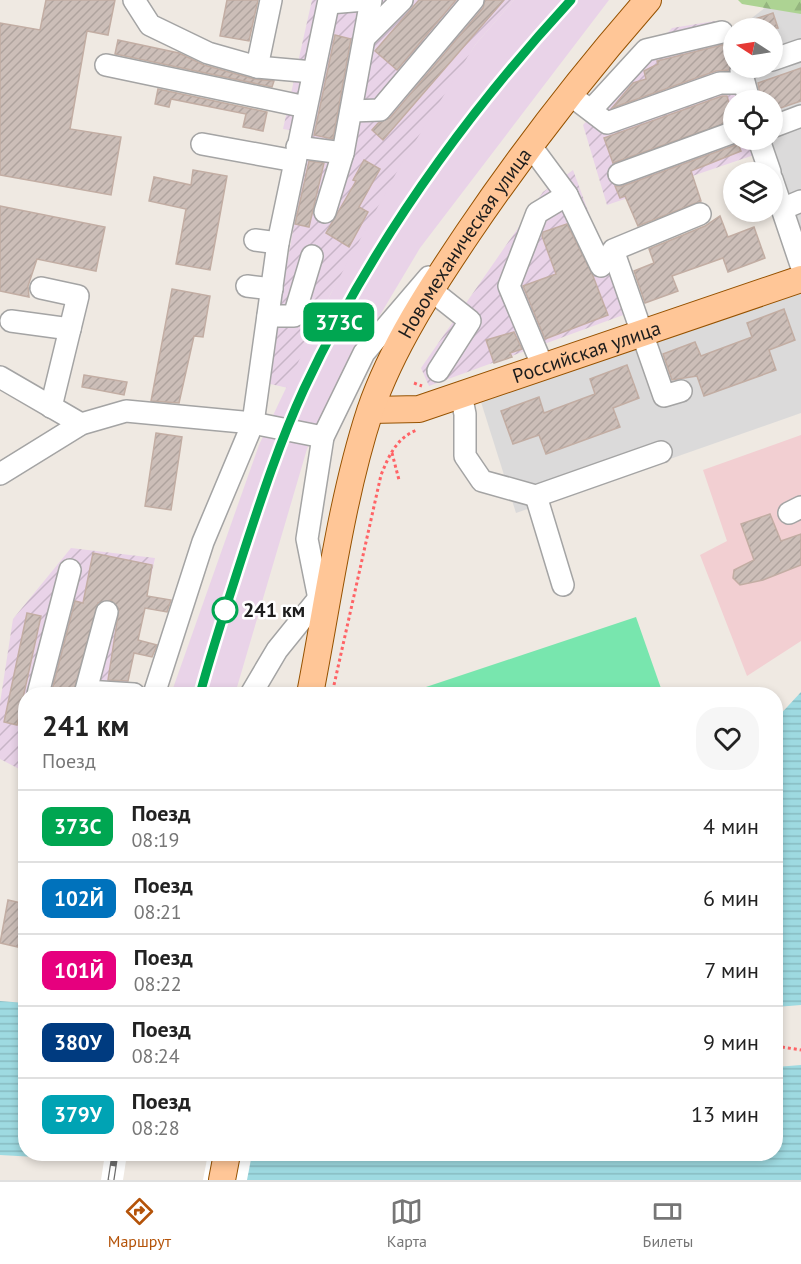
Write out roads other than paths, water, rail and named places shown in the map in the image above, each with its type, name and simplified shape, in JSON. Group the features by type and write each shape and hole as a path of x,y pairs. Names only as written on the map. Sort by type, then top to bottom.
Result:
{"main road":[{"name":"Новомеханическая улица","path":"311,687 355,465 371,410 388,368 431,290 530,144 648,0"},
{"name":"Российская улица","path":"371,410 419,409 801,279"},
{"path":"222,1180 226,1161"}],"lane":[{"path":"134,0 150,25 208,53 257,67 313,72"},
{"path":"257,67 272,0"},
{"path":"156,687 203,542 253,423 279,243 329,2 365,0"},
{"path":"325,212 344,153 371,0"},
{"path":"365,37 402,0"},
{"path":"351,111 380,110 473,0"},
{"path":"591,110 646,50 722,32"},
{"path":"783,56 801,50"},
{"path":"106,65 306,107"},
{"path":"569,94 607,123 720,83 748,84"},
{"path":"783,123 801,116"},
{"path":"619,174 723,136"},
{"path":"202,144 296,154 344,153"},
{"path":"530,144 567,195 601,266"},
{"path":"543,368 509,286 537,213 567,195"},
{"path":"792,205 801,265"},
{"path":"681,391 664,396 614,250 699,214"},
{"path":"324,624 307,539 323,437 364,352 474,224"},
{"path":"255,240 279,243"},
{"path":"268,316 294,316 312,256"},
{"path":"247,286 272,289"},
{"path":"41,288 78,296 51,407"},
{"path":"431,290 470,321 438,371"},
{"path":"11,321 70,328"},
{"path":"0,377 81,424"},
{"path":"461,395 465,414 465,456 482,481 536,496 661,452"},
{"path":"0,474 81,424 126,411 253,423 323,437"},
{"path":"536,496 563,585"},
{"path":"40,687 70,570"},
{"path":"255,687 277,650 319,598"},
{"path":"87,687 107,612"}],"water":[{"path":"801,692 801,1005 783,1006 783,711"},
{"path":"0,1001 18,1002 18,1156 0,1155"},
{"path":"801,1065 801,1180 243,1180 217,1161 783,1161 783,1066"}],"railway":[{"path":"202,687 272,469 295,409 331,336 390,234 423,185 494,90 571,0"},
{"path":"111,1180 114,1161"}],"train":[{"name":"373C","path":"202,687 239,566 287,428 304,388 328,343 363,279 443,154 534,40 571,0"}],"place":[{"name":"241 км","path":"225,610"}]}
